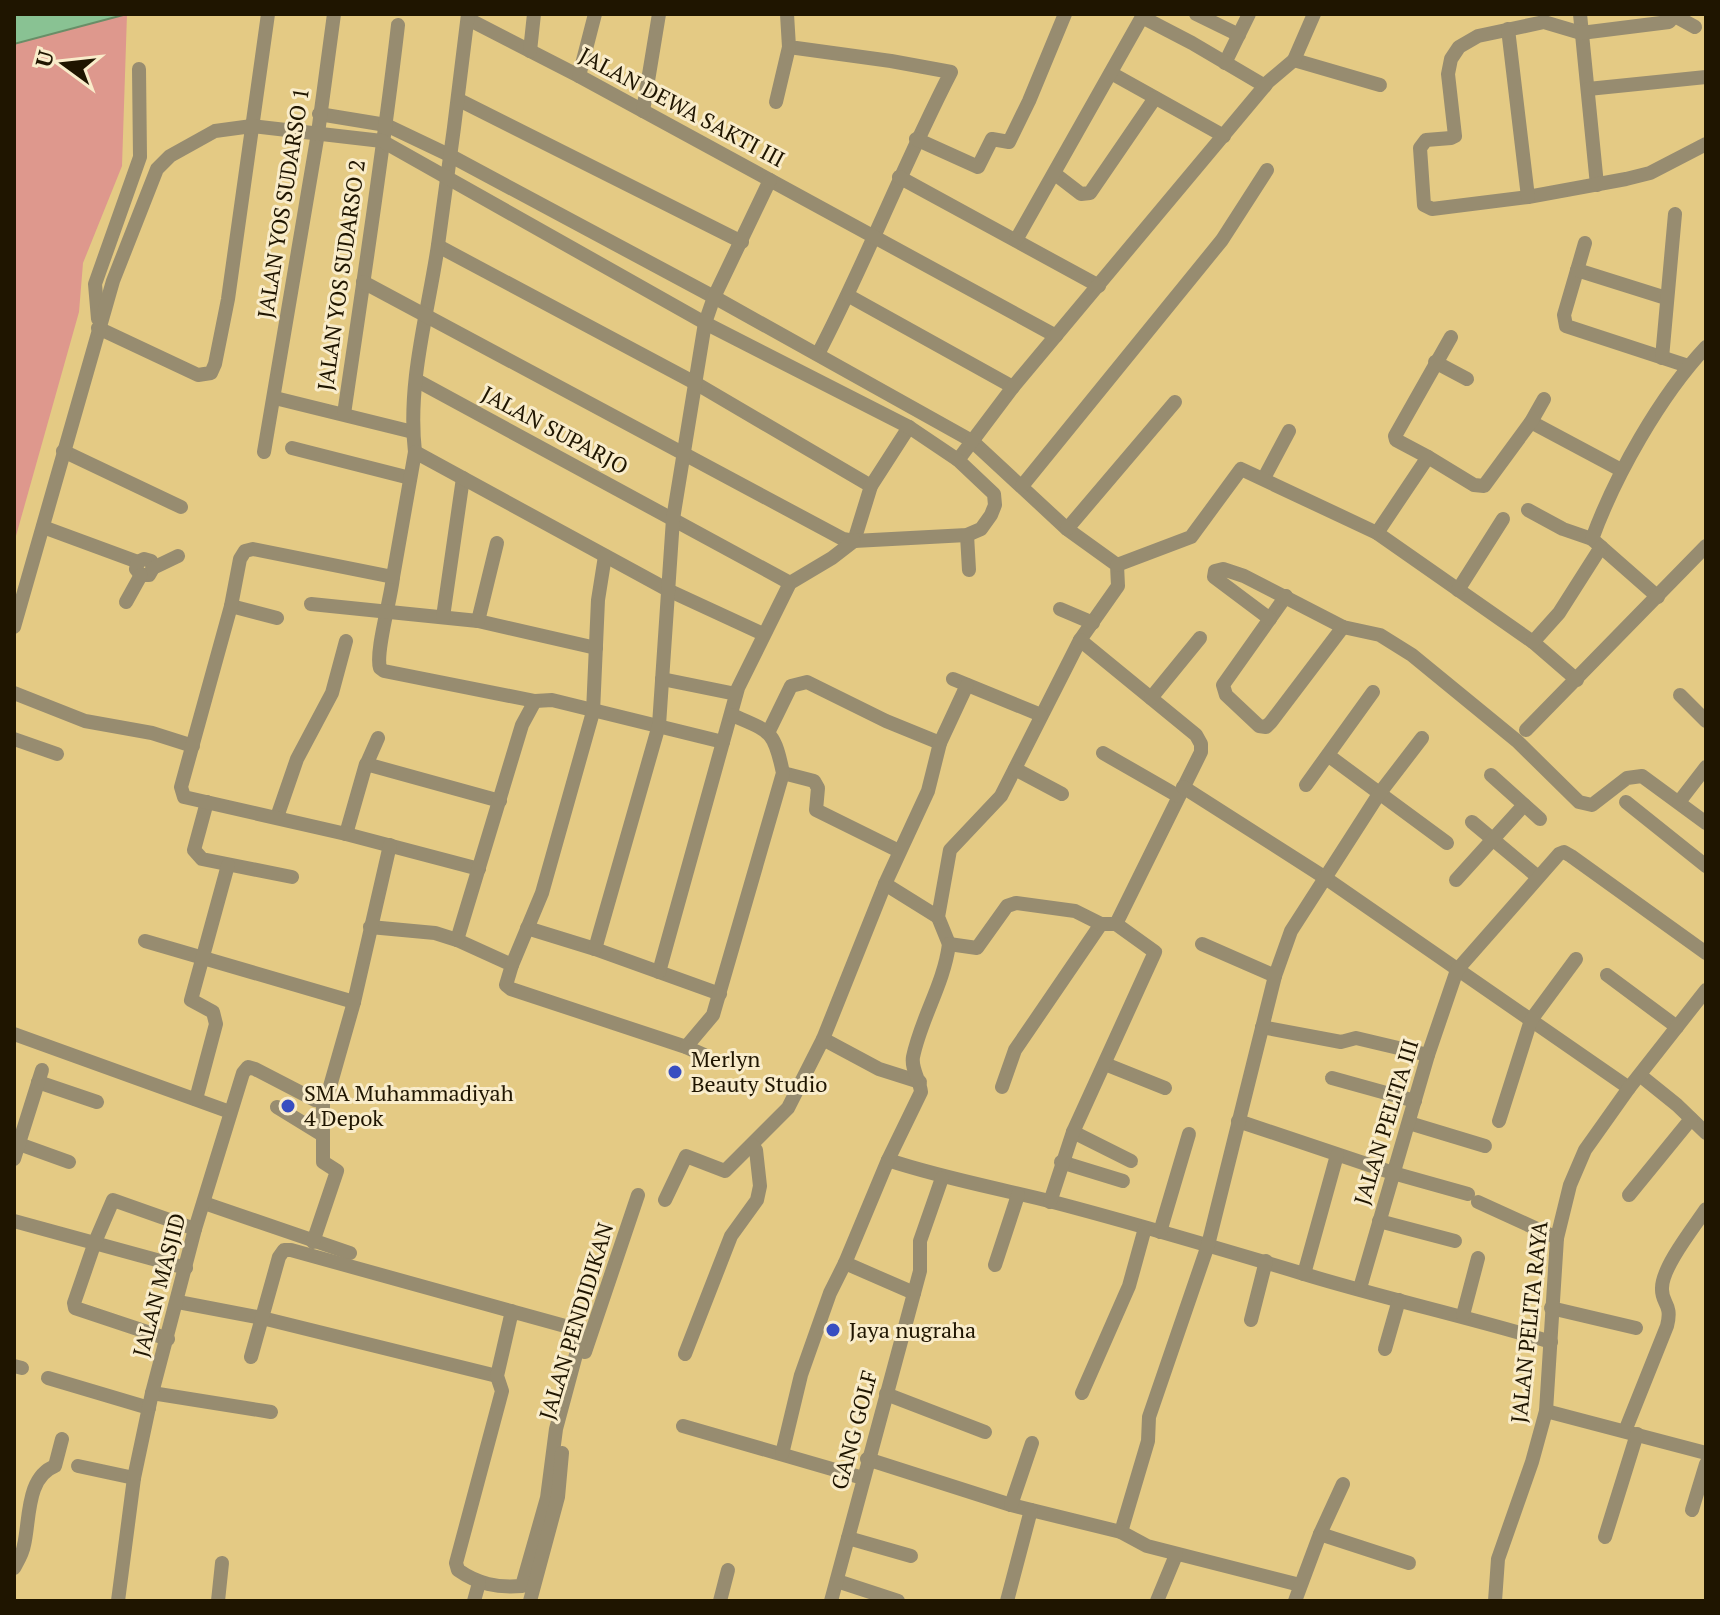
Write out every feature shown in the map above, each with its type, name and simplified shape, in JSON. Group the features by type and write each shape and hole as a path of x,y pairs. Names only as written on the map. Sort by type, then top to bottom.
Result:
{"street":[{"path":"98,328 198,375 211,373 228,299 268,14"},
{"name":"JALAN YOS SUDARSO 1","path":"264,452 318,133 334,14"},
{"path":"530,51 534,14"},
{"path":"579,76 595,14"},
{"path":"643,111 659,14"},
{"path":"776,102 789,47 787,14"},
{"path":"916,139 978,167 992,139 1009,142 1065,14"},
{"path":"1196,14 1239,35"},
{"path":"1225,63 1249,14"},
{"path":"958,460 1013,387 1265,86 1294,60 1314,14"},
{"path":"1580,14 1597,185"},
{"path":"1695,27 1675,15 1669,22 1581,33 1544,22 1478,36 1459,47 1451,59 1448,74 1455,136 1426,140 1420,148 1424,205 1432,209 1597,185 1650,173 1706,144"},
{"path":"468,17 459,100 416,380 415,452 378,656 380,668 535,701 552,700 723,742"},
{"name":"JALAN DEWA SAKTI III","path":"468,17 1056,336"},
{"path":"1016,240 1142,17 1265,86"},
{"name":"JALAN YOS SUDARSO 2","path":"344,414 398,25"},
{"path":"1508,29 1528,197"},
{"path":"789,47 951,72 916,139 849,296 818,354"},
{"path":"1294,60 1380,85"},
{"path":"98,328 95,284 140,157 139,69"},
{"path":"1111,73 1224,136"},
{"path":"1588,89 1706,77"},
{"path":"1055,174 1081,194 1090,193 1155,98"},
{"path":"459,100 742,242"},
{"path":"319,114 386,125 449,155 714,297 972,441 1067,529 1117,565"},
{"path":"14,627 98,328 157,169 170,156 215,131 252,126 382,141 705,323 909,427 958,460 994,494 995,505 981,529 967,535 843,539 363,282"},
{"path":"1022,486 1222,240 1267,170"},
{"path":"899,177 1099,286"},
{"path":"595,949 659,725 673,519 705,323 714,297 770,180"},
{"path":"1662,358 1675,214"},
{"path":"1585,243 1564,315 1566,326 1688,366"},
{"path":"438,246 697,384 871,486"},
{"path":"1577,270 1666,298"},
{"path":"849,296 1013,387"},
{"path":"1451,337 1395,436 1396,440 1474,485 1484,486 1544,399"},
{"path":"1533,642 1559,613 1596,543 1621,470 1688,366 1706,347"},
{"path":"1435,362 1467,379"},
{"name":"JALAN SUPARJO","path":"416,380 790,583"},
{"path":"275,398 413,432"},
{"path":"1067,529 1175,402"},
{"path":"1531,422 1621,470"},
{"path":"659,972 736,694 763,634 790,583 854,541 871,486 909,427"},
{"path":"1264,478 1289,431"},
{"path":"292,448 410,478"},
{"path":"63,451 181,507"},
{"path":"415,452 670,591 763,634"},
{"path":"1377,533 1428,457"},
{"path":"1117,565 1191,537 1241,469 1377,533 1533,642 1577,680"},
{"path":"443,617 463,478"},
{"path":"1528,510 1596,543 1658,597"},
{"path":"1458,590 1503,519"},
{"path":"43,527 144,568 178,556"},
{"path":"967,535 969,570"},
{"path":"478,621 497,543"},
{"path":"1526,730 1706,546"},
{"path":"393,577 253,549 245,551 240,559 231,606 182,794 184,797 277,817 479,869"},
{"path":"605,556 598,600 593,712 542,893 506,985 686,1047 704,1055 706,1061"},
{"path":"782,1454 801,1375 830,1293 921,1092 912,1060 946,965 949,944 938,917 950,850 1001,796 1080,640 1118,586 1117,565"},
{"path":"126,602 144,568"},
{"path":"1270,619 1214,577 1215,571 1223,569 1286,596 1343,627 1380,635 1412,655 1517,741 1579,802 1592,805 1627,778 1642,776 1706,823"},
{"path":"1286,596 1223,685 1226,695 1259,726 1266,727 1343,627"},
{"path":"311,604 478,621 596,648"},
{"path":"231,606 277,618"},
{"path":"1060,609 1093,623"},
{"path":"1151,698 1200,638"},
{"path":"1002,1087 1015,1050 1108,924 1201,752 1196,735 1080,640"},
{"path":"277,817 297,759 332,693 346,641"},
{"path":"662,679 736,694"},
{"path":"769,731 791,686 807,682 886,721 940,743"},
{"path":"665,1200 686,1156 725,1171 788,1108 823,1039 885,884 928,791 960,682 1041,715"},
{"path":"1306,785 1373,692"},
{"path":"14,693 85,721 152,733 193,746"},
{"path":"1680,695 1706,721"},
{"path":"457,940 522,725 535,701"},
{"path":"686,1047 713,1015 783,773 777,745 769,731 732,715"},
{"path":"346,834 364,765 378,738"},
{"path":"1121,1532 1148,1441 1149,1417 1208,1245 1275,976 1291,931 1379,794 1422,738"},
{"path":"14,739 57,754"},
{"path":"1103,753 1180,792 1324,877 1629,1088"},
{"path":"1329,756 1447,843"},
{"path":"367,763 500,801"},
{"path":"1679,802 1706,767"},
{"path":"1015,769 1062,794"},
{"path":"783,773 814,781 818,788 816,810 899,851"},
{"path":"1491,775 1540,819"},
{"path":"207,802 194,850 202,859 292,877"},
{"path":"1626,802 1706,866"},
{"path":"1456,880 1524,805"},
{"path":"1472,822 1538,877"},
{"path":"313,1242 337,1171 323,1162 323,1101 327,1097 354,1002 390,845"},
{"path":"1457,970 1538,877 1564,852 1706,953"},
{"path":"196,1099 216,1024 213,1012 191,1000 228,865"},
{"path":"885,884 938,917"},
{"path":"949,944 977,948 1007,906 1016,903 1075,911 1108,924 1155,952 1073,1132 1050,1202"},
{"path":"370,927 417,930 457,940 512,965"},
{"path":"527,928 720,994"},
{"path":"145,941 354,1002"},
{"path":"1202,944 1275,976"},
{"path":"1499,1121 1531,1020 1576,959"},
{"name":"JALAN PELITA III","path":"1360,1288 1428,1055 1457,970"},
{"path":"1607,975 1677,1027"},
{"name":"JALAN PELITA RAYA","path":"1495,1601 1498,1559 1532,1462 1546,1411 1557,1238 1576,1167 1629,1088 1706,990"},
{"path":"1262,1027 1341,1042 1356,1038 1428,1055"},
{"path":"14,1034 230,1112"},
{"path":"823,1039 879,1069 920,1082"},
{"path":"1105,1064 1165,1088"},
{"name":"JALAN MASJID","path":"118,1601 134,1478 151,1400 195,1229 243,1073 248,1067 323,1101"},
{"path":"14,1159 40,1076 97,1102"},
{"path":"1641,1076 1706,1133"},
{"path":"1332,1078 1415,1101"},
{"path":"277,1107 321,1134"},
{"path":"1629,1195 1691,1119"},
{"path":"1238,1121 1473,1198 1557,1238"},
{"path":"1409,1123 1485,1146"},
{"path":"1073,1132 1131,1161"},
{"path":"1160,1232 1189,1134"},
{"path":"19,1144 69,1162"},
{"path":"685,1354 731,1236 757,1200 760,1186 756,1150 752,1145"},
{"path":"1304,1274 1337,1155"},
{"path":"888,1160 942,1178 1050,1202 1551,1342"},
{"path":"1061,1162 1123,1181"},
{"name":"GANG GOLF","path":"831,1601 920,1271 920,1241 942,1178"},
{"name":"JALAN PENDIDIKAN","path":"530,1601 558,1497 563,1436 577,1378 638,1195"},
{"path":"995,1265 1018,1195"},
{"path":"168,1339 73,1306 95,1242 116,1199 195,1229"},
{"path":"204,1203 350,1253"},
{"path":"1605,1537 1631,1433 1667,1326 1670,1312 1662,1288 1669,1268 1706,1209"},
{"path":"14,1221 186,1268"},
{"path":"1379,1221 1455,1241"},
{"path":"1082,1393 1129,1286 1145,1228"},
{"path":"251,1357 279,1257 284,1250 291,1250 567,1325 576,1329 581,1336 556,1429 547,1498 522,1586 493,1594 458,1570 456,1563 502,1391 497,1376 512,1311"},
{"path":"1463,1315 1478,1258"},
{"path":"1251,1320 1266,1261"},
{"path":"845,1263 914,1293"},
{"path":"1385,1349 1399,1300"},
{"path":"178,1302 262,1318 497,1376"},
{"path":"1551,1308 1636,1328"},
{"path":"48,1378 151,1400 271,1412"},
{"path":"886,1394 985,1432"},
{"path":"1546,1411 1706,1453"},
{"path":"683,1426 863,1478"},
{"path":"14,1568 24,1549 33,1489 45,1470 55,1466 62,1439"},
{"path":"1011,1505 1032,1443"},
{"path":"867,1459 1011,1505 1121,1532 1147,1546 1176,1555 1300,1585"},
{"path":"1692,1510 1706,1464"},
{"path":"78,1466 134,1478"},
{"path":"1295,1601 1343,1484"},
{"path":"1007,1601 1031,1510"},
{"path":"1320,1534 1409,1563"},
{"path":"848,1538 911,1556"},
{"path":"1157,1601 1176,1555"},
{"path":"218,1601 222,1563"},
{"path":"720,1601 728,1570"},
{"path":"837,1581 898,1601"},
{"path":"474,1601 479,1583"}],"shaded area":[{"path":"14,14 127,14 122,166 83,263 79,312 14,543"},
{"path":"14,14 127,14 14,44"}],"place":[{"name":"Merlyn Beauty Studio","path":"675,1072"},
{"name":"SMA Muhammadiyah 4 Depok","path":"288,1106"},
{"name":"Jaya nugraha","path":"833,1330"}]}
